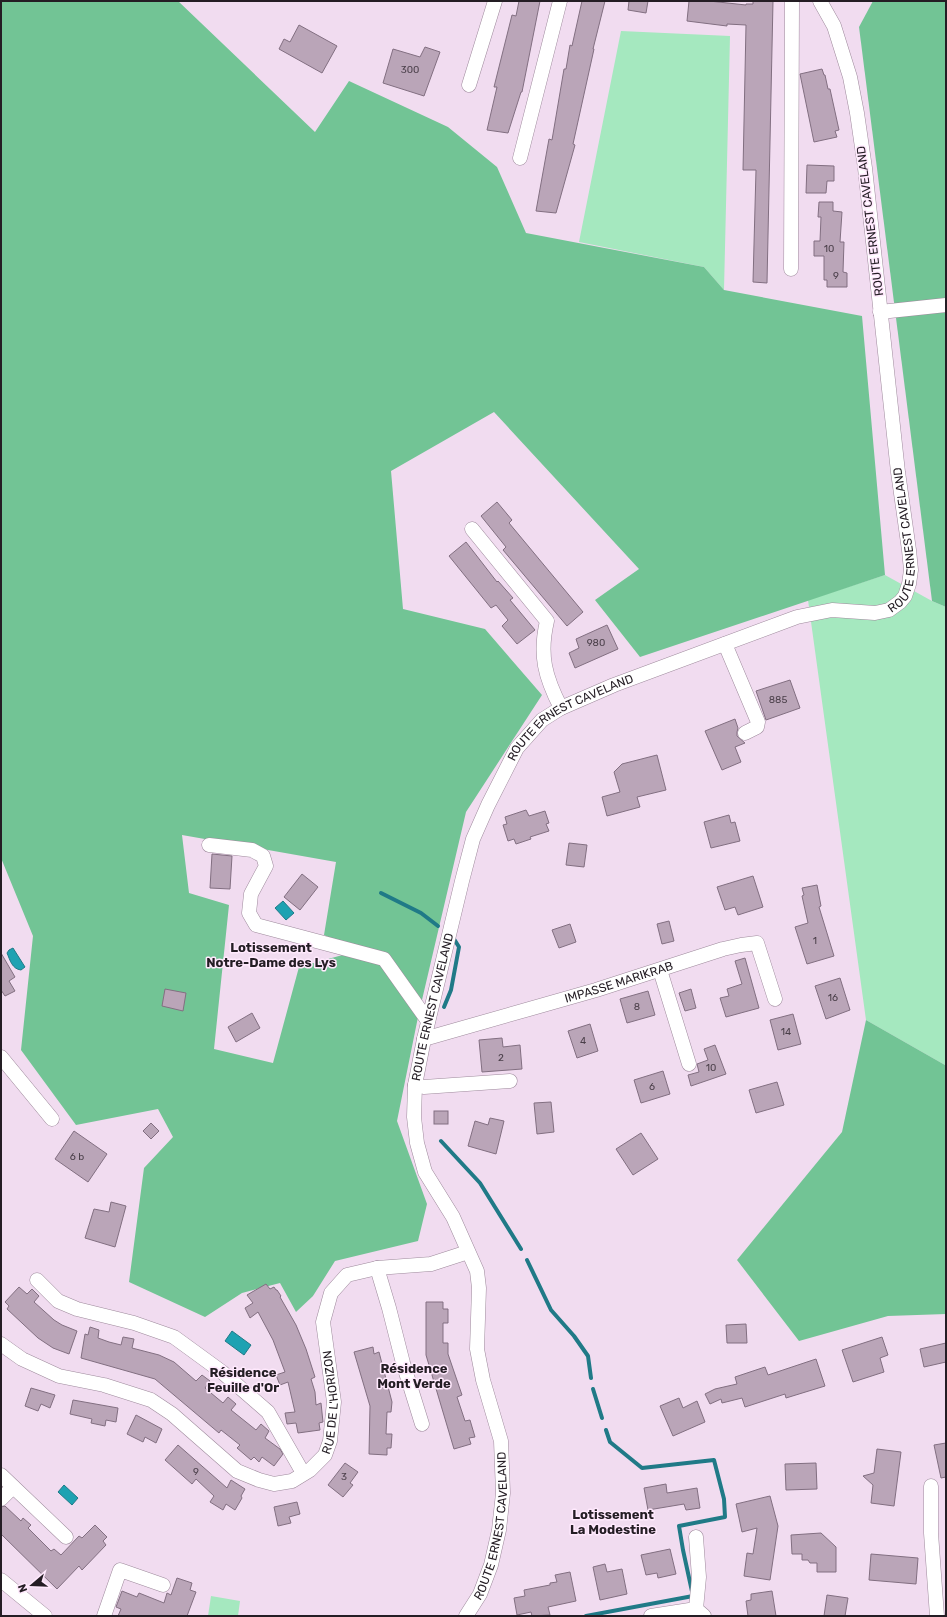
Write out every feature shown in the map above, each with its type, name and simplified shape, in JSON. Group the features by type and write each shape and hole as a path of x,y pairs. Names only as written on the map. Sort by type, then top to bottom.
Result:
{"street":[{"path":"469,85 495,1"},
{"path":"520,158 560,1"},
{"path":"791,269 792,1"},
{"name":"ROUTE ERNEST CAVELAND","path":"466,1616 480,1594 491,1565 499,1530 503,1493 501,1441 483,1380 477,1349 479,1288 477,1271 453,1217 425,1172 417,1143 414,1117 415,1085 424,1039 473,839 517,748 542,720 561,708 614,685 797,617 815,612 832,610 875,613 882,612 894,606 905,596 909,584 911,570 897,464 857,113 850,77 834,26 820,1"},
{"path":"880,312 946,305"},
{"path":"472,529 547,621 542,641 545,672 561,708"},
{"path":"725,644 758,722 757,727 745,733"},
{"path":"208,845 252,850 263,856 266,866 251,894 249,913 256,925 384,959 428,1021"},
{"name":"IMPASSE MARIKRAB","path":"424,1039 596,990 723,949 757,943 775,1000"},
{"path":"660,970 689,1064"},
{"path":"1,1056 52,1119"},
{"path":"415,1085 424,1086 510,1081"},
{"name":"RUE DE L'HORIZON","path":"1,1344 22,1359 59,1376 104,1385 151,1400 172,1414 237,1471 274,1484 292,1481 310,1470 325,1455 330,1441 334,1402 323,1322 331,1293 347,1276 377,1268 432,1264 468,1252"},
{"path":"377,1268 403,1363 422,1424"},
{"path":"37,1280 58,1301 77,1308 134,1323 174,1337 192,1350 238,1385 268,1412 303,1473"},
{"path":"1,1475 66,1537"},
{"path":"932,1486 931,1533 937,1616"},
{"path":"1,1499 13,1487"},
{"path":"651,1616 700,1612 696,1537"},
{"path":"104,1616 120,1570 163,1585"},
{"path":"1,1580 45,1616"}],"green space":[{"path":"1,1 178,1 315,132 349,81 448,127 497,167 526,233 704,267 724,290 862,316 885,575 640,657 595,600 639,569 494,412 391,471 403,609 485,629 542,695 466,812 418,1017 397,1121 427,1204 418,1241 335,1261 313,1296 296,1312 280,1283 242,1293 205,1317 129,1282 144,1168 173,1137 158,1109 76,1125 21,1050 33,936 1,858","holes":["182,835 336,862 324,935 357,951 299,967 273,1063 214,1049 229,905 189,893"]},
{"path":"873,1 946,1 946,607 932,601 859,27"},
{"path":"621,31 730,36 724,290 704,267 579,242"},
{"path":"885,575 946,607 946,1067 945,1065 866,1020 808,600"},
{"path":"866,1020 945,1065 946,1067 946,1314 888,1316 799,1341 737,1260 842,1132"},
{"path":"211,1596 240,1601 238,1616 208,1616"}],"water":[{"path":"283,901 294,913 286,920 275,908"},
{"path":"13,948 25,967 21,970 13,966 7,953"},
{"path":"232,1331 251,1345 244,1355 225,1341"},
{"path":"64,1485 78,1498 72,1505 58,1492"}],"building":[{"path":"519,1 540,1 522,92 508,133 487,130 497,87 494,87 512,15 516,16"},
{"path":"582,1 605,1 593,49 573,144 575,145 556,213 536,211 549,139 552,140 564,69 566,69 570,45 572,46"},
{"path":"629,1 648,1 646,13 628,10"},
{"path":"689,1 709,1 746,5 753,4 753,1 773,1 767,283 753,282 756,170 743,170 746,25 727,24 727,26 687,21"},
{"path":"299,25 337,46 322,73 279,49 284,39 290,42"},
{"path":"425,47 440,52 424,96 383,83 393,49 420,57"},
{"path":"822,69 828,89 830,89 839,130 835,131 837,137 814,142 800,74"},
{"path":"807,165 834,166 834,181 827,181 826,193 806,193"},
{"path":"819,202 833,202 833,211 842,212 840,242 844,242 843,272 847,273 847,287 827,287 827,280 824,280 824,256 814,256 814,241 820,241 821,217 818,217"},
{"path":"497,502 512,520 509,523 583,612 567,626 503,550 506,547 481,516"},
{"path":"466,542 497,582 498,581 513,598 510,600 535,630 517,644 502,626 508,620 496,605 491,608 449,556"},
{"path":"607,625 618,649 575,668 569,653 579,648 576,639"},
{"path":"790,680 800,708 766,720 756,691"},
{"path":"735,719 738,728 737,736 745,743 735,747 741,762 722,770 705,731"},
{"path":"657,755 666,790 637,797 640,807 607,816 602,797 620,792 614,772 622,764"},
{"path":"526,810 529,816 545,811 549,823 546,824 549,831 530,837 531,839 516,844 514,839 508,841 503,825 507,824 505,817"},
{"path":"729,815 731,823 735,822 740,841 711,848 704,822"},
{"path":"569,843 587,845 584,867 566,865"},
{"path":"212,854 232,856 230,889 210,888"},
{"path":"302,874 318,887 300,910 284,897"},
{"path":"753,876 763,907 738,915 735,907 725,910 717,887"},
{"path":"817,885 821,906 819,907 834,956 807,964 795,927 808,923 802,896 804,895 802,888"},
{"path":"669,921 674,941 662,944 657,924"},
{"path":"570,924 576,942 559,948 552,930"},
{"path":"1,953 15,977 9,981 15,991 5,996 1,990"},
{"path":"745,958 759,1008 726,1017 720,998 729,996 727,989 742,984 735,961"},
{"path":"840,978 850,1010 826,1019 815,986"},
{"path":"165,989 186,993 183,1011 162,1006"},
{"path":"691,989 696,1008 685,1011 679,993"},
{"path":"648,991 655,1015 627,1023 620,999"},
{"path":"252,1013 260,1028 236,1042 228,1027"},
{"path":"793,1014 801,1044 778,1050 770,1020"},
{"path":"590,1024 598,1051 577,1058 568,1031"},
{"path":"502,1038 503,1047 520,1045 522,1069 482,1072 479,1040"},
{"path":"715,1045 726,1074 691,1086 688,1075 699,1072 697,1064 708,1060 704,1049"},
{"path":"663,1071 670,1094 641,1103 634,1080"},
{"path":"777,1082 784,1105 756,1113 749,1090"},
{"path":"551,1102 554,1132 537,1134 534,1103"},
{"path":"434,1111 448,1111 448,1124 434,1124"},
{"path":"490,1118 504,1121 496,1154 468,1146 475,1121 488,1125"},
{"path":"151,1123 159,1131 151,1139 143,1131"},
{"path":"74,1131 107,1154 88,1182 55,1159"},
{"path":"641,1133 658,1159 633,1175 616,1149"},
{"path":"111,1202 126,1206 115,1247 85,1238 94,1209 109,1212"},
{"path":"266,1284 270,1289 274,1287 281,1296 280,1297 296,1325 306,1349 315,1377 311,1379 315,1392 316,1405 321,1403 323,1422 319,1423 320,1430 298,1433 296,1423 287,1424 285,1413 295,1412 288,1382 280,1385 276,1375 285,1372 273,1340 258,1312 250,1318 245,1308 253,1303 247,1295"},
{"path":"19,1287 27,1294 32,1289 39,1296 34,1302 54,1320 77,1331 69,1354 53,1348 38,1338 7,1309 9,1306 5,1302"},
{"path":"426,1302 443,1302 443,1309 448,1309 448,1323 443,1323 443,1343 448,1343 448,1354 462,1395 457,1397 465,1421 470,1420 475,1437 469,1438 471,1444 454,1449 426,1355"},
{"path":"746,1324 747,1343 727,1343 726,1325"},
{"path":"90,1327 99,1330 98,1338 109,1342 121,1345 123,1337 134,1339 132,1348 159,1355 174,1362 196,1381 202,1375 210,1381 205,1388 223,1403 228,1397 236,1404 231,1410 256,1430 261,1424 269,1431 265,1438 280,1449 283,1454 274,1466 262,1457 259,1462 254,1457 251,1460 237,1448 240,1445 221,1430 219,1433 155,1379 81,1358 85,1334 88,1335"},
{"path":"882,1337 888,1355 880,1358 884,1372 853,1382 842,1350"},
{"path":"946,1343 946,1362 924,1367 920,1349"},
{"path":"373,1347 374,1354 379,1352 392,1402 391,1412 387,1412 386,1434 392,1434 391,1448 387,1448 387,1455 369,1454 370,1406 354,1352"},
{"path":"816,1359 825,1386 786,1398 785,1394 745,1407 742,1398 722,1403 721,1399 710,1404 705,1394 715,1389 737,1384 735,1377 765,1367 768,1375"},
{"path":"31,1388 55,1395 50,1408 41,1404 38,1411 25,1406"},
{"path":"679,1398 683,1408 697,1401 705,1422 673,1436 660,1406"},
{"path":"73,1400 118,1408 116,1422 106,1420 105,1426 91,1423 92,1419 70,1414"},
{"path":"136,1415 162,1429 156,1443 145,1437 143,1442 127,1434"},
{"path":"946,1443 946,1477 941,1478 934,1445"},
{"path":"178,1445 227,1488 231,1480 245,1489 235,1510 226,1504 223,1510 210,1502 214,1496 196,1479 192,1484 165,1460"},
{"path":"877,1449 901,1452 894,1506 871,1503 873,1485 863,1476 874,1473"},
{"path":"345,1463 358,1472 350,1483 353,1485 343,1497 328,1485"},
{"path":"816,1463 817,1489 786,1490 785,1464"},
{"path":"666,1484 667,1493 697,1488 700,1508 686,1510 684,1504 648,1510 644,1488"},
{"path":"770,1496 778,1526 770,1580 744,1576 747,1553 753,1554 757,1528 742,1532 736,1504"},
{"path":"297,1502 300,1514 289,1517 291,1523 278,1526 274,1507"},
{"path":"5,1506 21,1521 23,1518 31,1525 28,1528 51,1551 54,1549 61,1555 79,1536 82,1538 95,1525 107,1537 103,1541 106,1545 82,1570 79,1566 57,1589 1,1534 1,1507"},
{"path":"821,1533 836,1547 836,1572 817,1572 817,1563 810,1563 808,1560 802,1560 802,1554 792,1554 791,1535"},
{"path":"670,1549 676,1574 658,1578 657,1573 646,1575 641,1555"},
{"path":"871,1554 918,1558 916,1584 869,1580"},
{"path":"605,1564 607,1572 622,1569 627,1594 600,1600 593,1567"},
{"path":"570,1572 576,1601 548,1607 550,1615 532,1616 531,1612 517,1615 514,1598 525,1596 524,1590 550,1585 550,1583 557,1582 555,1575"},
{"path":"177,1578 192,1583 190,1590 196,1592 187,1616 118,1616 121,1609 116,1607 122,1591 137,1597 139,1593 164,1603 167,1593 171,1595"},
{"path":"772,1591 776,1616 748,1616 746,1601 751,1600 751,1594"},
{"path":"827,1595 848,1598 845,1616 824,1616"}],"waterway":[{"path":"381,893 421,913 438,926"},
{"path":"444,1007 451,990 459,947 454,939"},
{"path":"441,1141 480,1183 521,1249"},
{"path":"527,1260 551,1310 574,1336 588,1356 591,1378"},
{"path":"593,1389 602,1418"},
{"path":"586,1616 693,1596 679,1526 725,1517 724,1499 714,1460 642,1468 610,1442 606,1430"}],"district":[{"name":"Lotissement Notre-Dame des Lys","path":"271,954"},
{"name":"Résidence Mont Verde","path":"414,1376"},
{"name":"Résidence Feuille d'Or","path":"243,1380"},
{"name":"Lotissement La Modestine","path":"613,1522"}]}
